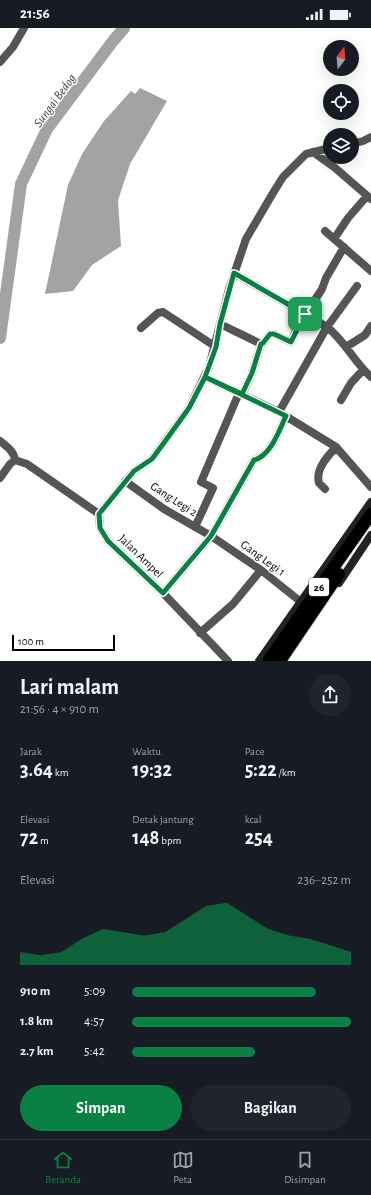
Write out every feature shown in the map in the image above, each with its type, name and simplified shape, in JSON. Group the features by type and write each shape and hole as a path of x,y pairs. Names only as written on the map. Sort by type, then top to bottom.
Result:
{"highway":[{"name":"26","path":"364,535 371,514"},
{"name":"26","path":"268,661 301,606 371,527"},
{"name":"26","path":"280,661 306,627 338,579 350,550"}],"street":[{"path":"0,62 13,47 24,28"},
{"path":"359,142 371,137"},
{"path":"15,460 28,464 99,514 134,471 152,459 189,408 205,377 216,347 220,324 234,273 246,239 283,177 306,154 323,150"},
{"path":"313,152 334,167 369,198 348,218 334,239"},
{"path":"325,231 371,271"},
{"path":"195,527 213,488 201,482 252,373 261,344 270,334 274,334 291,342 305,314 322,289 326,278 344,247"},
{"path":"234,273 327,327 337,335 363,370 371,377"},
{"path":"163,593 211,536 254,460 260,458 267,452 282,414 327,327 357,286"},
{"path":"141,328 158,313 163,312 216,347"},
{"path":"220,324 261,344"},
{"path":"346,347 365,335 371,326"},
{"path":"341,400 351,383 363,370"},
{"path":"205,377 282,414 336,447 371,487"},
{"path":"0,441 15,456 15,460"},
{"path":"325,488 319,482 319,474 325,460 336,447"},
{"path":"0,478 10,464 15,460"},
{"name":"Gang Legi 2","path":"125,481 164,509 211,536"},
{"path":"259,661 301,606 371,502"},
{"name":"Jalan Ampel","path":"99,514 100,528 108,541 163,593 228,661"},
{"path":"338,579 364,535"},
{"name":"Gang Legi 1","path":"211,536 261,570 301,606"},
{"path":"200,633 233,604 261,570"},
{"path":"286,661 306,627"}],"shaded area":[{"path":"140,88 167,101 130,164 118,200 121,246 92,265 73,291 45,294 68,185 82,154 104,121 131,91 135,94"}],"waterway":[{"name":"Sungai Bedog","path":"0,338 21,184 47,129 124,28"}],"route":[{"path":"305,314 234,273 220,324 216,347 210,367 205,377 286,416 267,452 260,458 254,460 211,536 163,593 108,541 98,522 99,514 134,471 152,459 189,408 205,377 242,394 247,386 252,373 261,344 270,334 274,334 291,342 305,314"}]}
